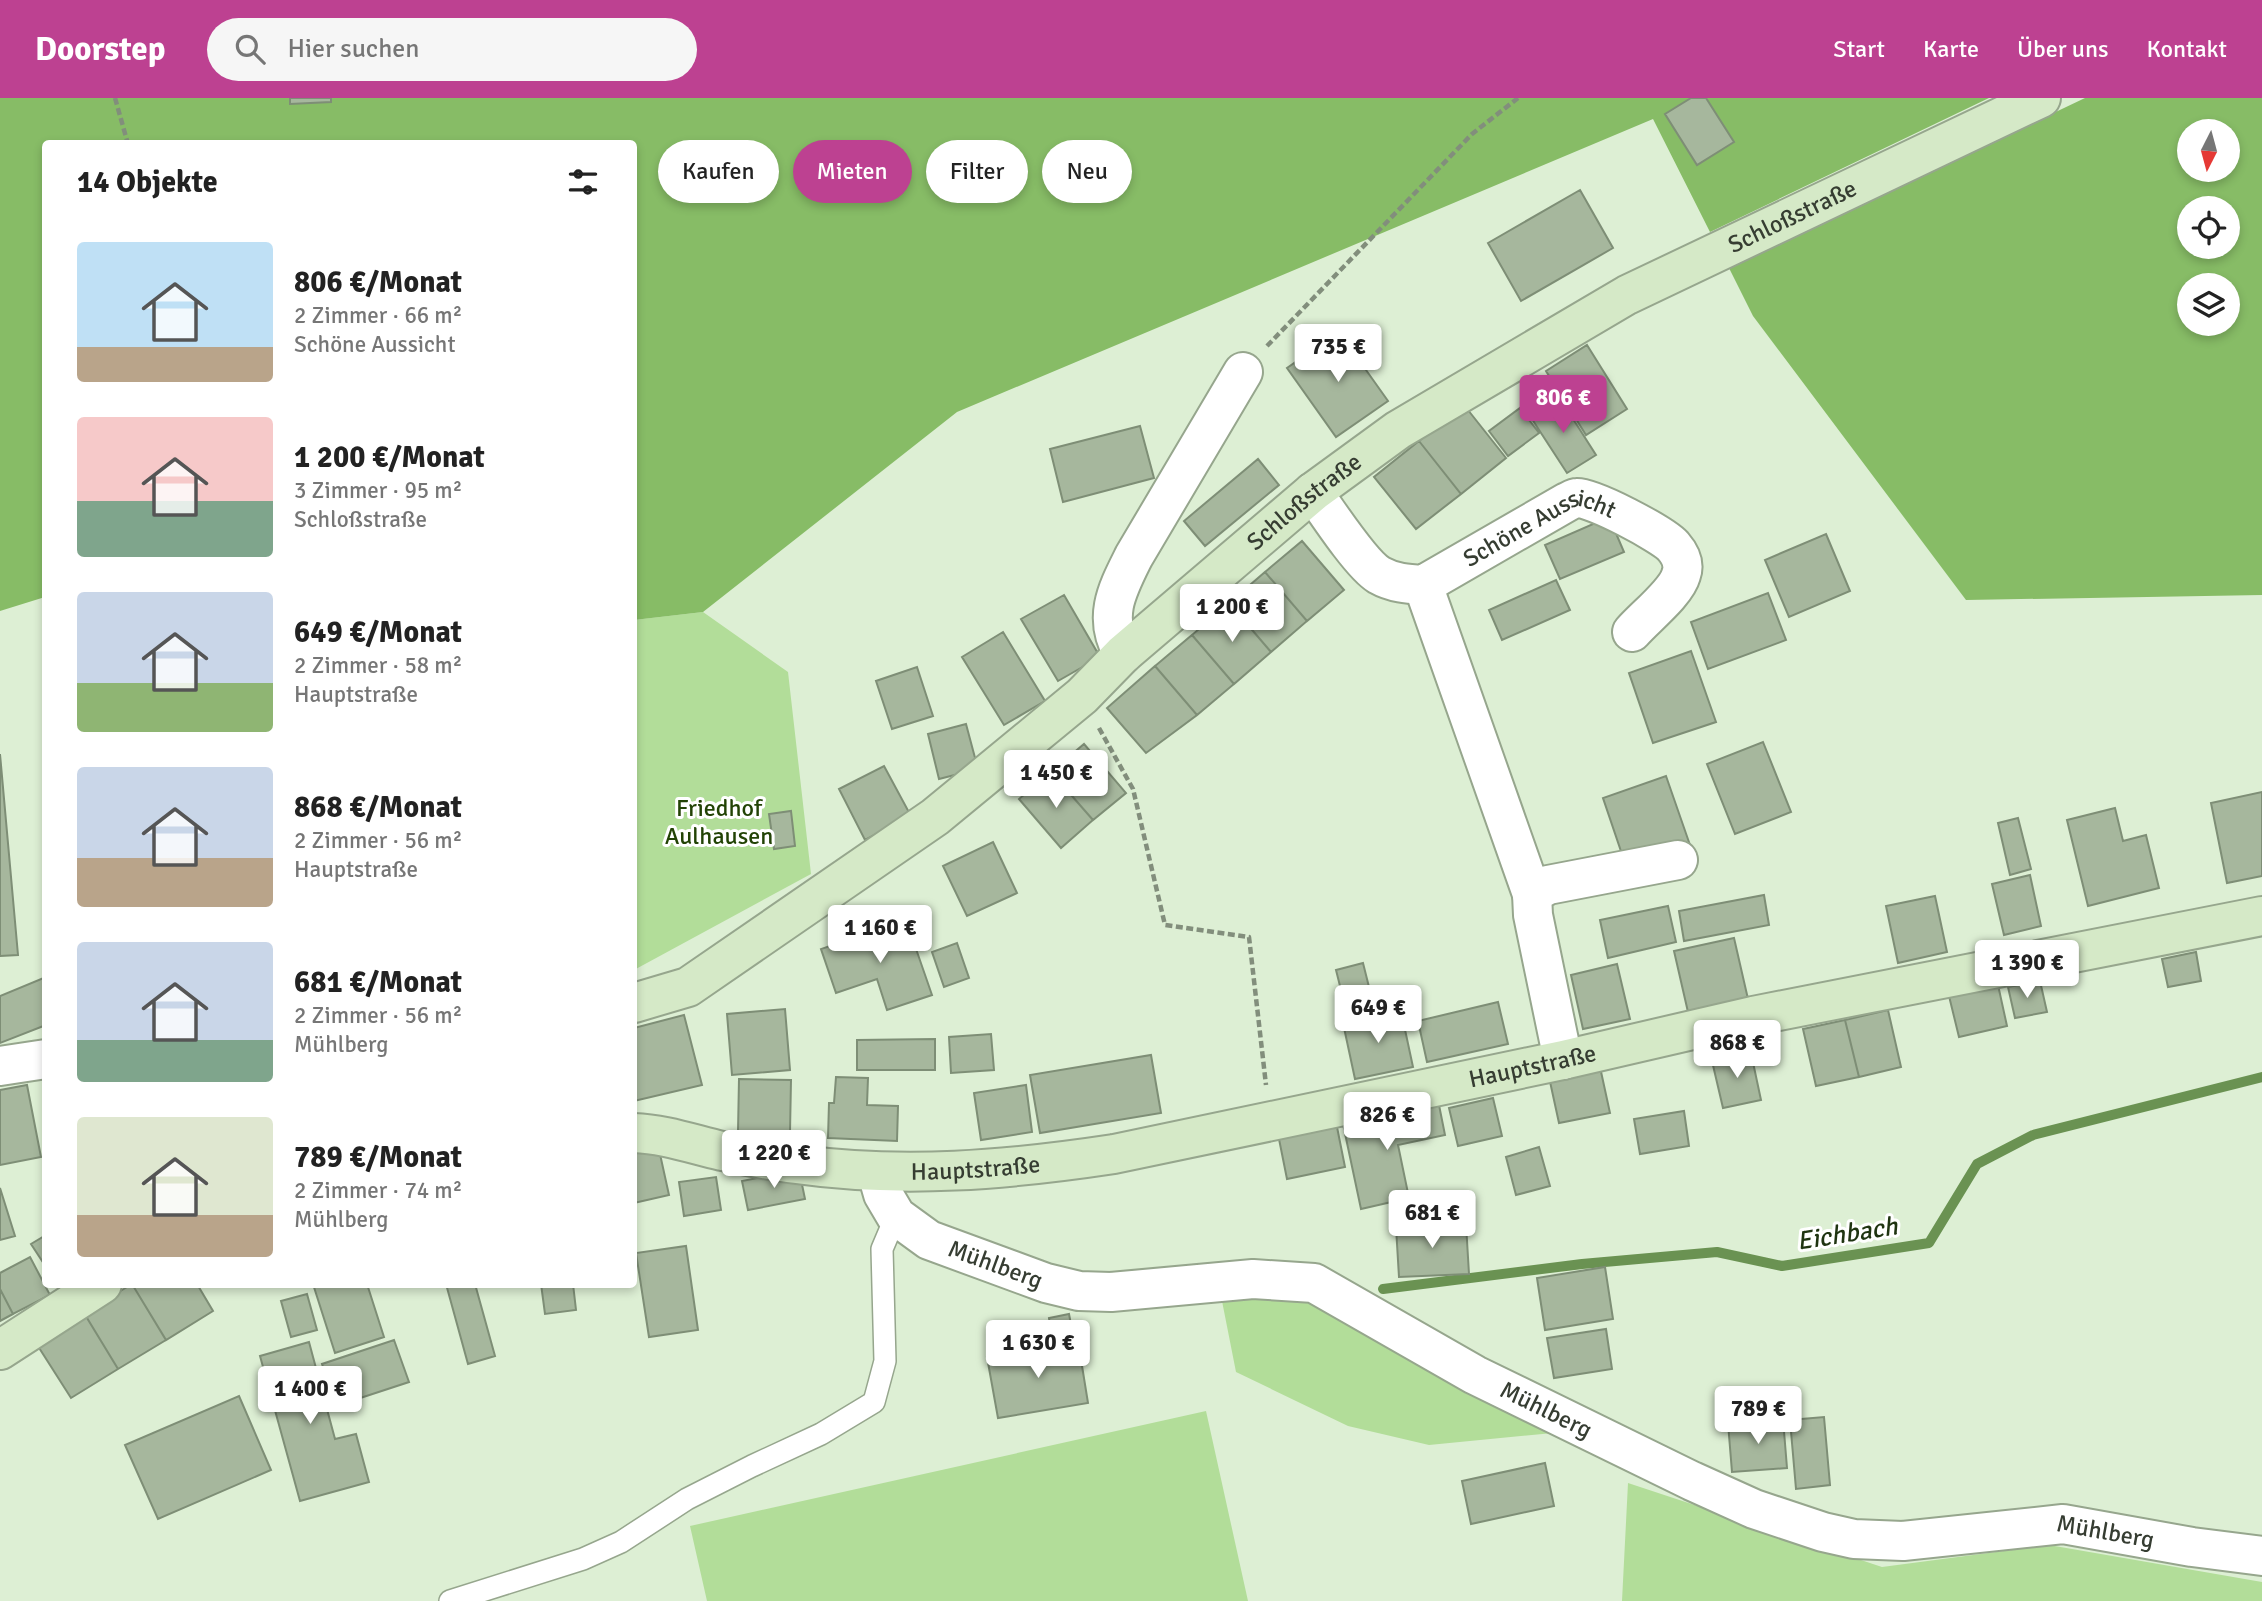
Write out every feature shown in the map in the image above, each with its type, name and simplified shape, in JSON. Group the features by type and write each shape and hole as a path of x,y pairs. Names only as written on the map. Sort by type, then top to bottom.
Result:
{"street":[{"name":"Schloßstraße","path":"637,1002 688,987 935,817 1082,696 1123,654 1313,492 1398,430 1628,295 2041,98"},
{"path":"1123,654 1112,629 1112,610 1118,586 1242,372"},
{"path":"1313,492 1365,561 1378,574 1398,583 1423,585 1532,894 1533,915 1563,1060"},
{"name":"Schöne Aussicht","path":"1423,585 1567,502 1577,498 1594,501 1666,538 1676,548 1683,562 1681,576 1672,590 1632,632"},
{"path":"1532,894 1548,886 1678,859"},
{"name":"Hauptstraße","path":"637,1133 656,1134 723,1151 796,1164 877,1173 982,1171 1041,1165 1114,1154 1563,1060 1753,1016 2262,916"},
{"path":"0,1066 42,1060"},
{"name":"Mühlberg","path":"877,1173 883,1194 897,1216 929,1240 1046,1283 1079,1291 1111,1292 1253,1279 1314,1283 1475,1375 1668,1470 1754,1509 1823,1532 1854,1539 1903,1541 2063,1524 2192,1547 2262,1556"},
{"path":"0,1350 96,1288"}],"lane":[{"path":"450,1601 583,1559 621,1542 687,1499 821,1434 874,1402 885,1361 882,1249 897,1216"}],"path":[{"path":"115,98 127,140"},
{"path":"1242,372 1472,134 1518,98"},
{"path":"1082,696 1133,789 1165,925 1250,937 1270,1121"}],"green space":[{"path":"0,98 1989,98 1710,232 1653,119 957,412 703,612 637,620 637,140 42,140 42,598 0,611"},
{"path":"2085,98 2262,98 2262,595 1966,600 1753,316 1729,268"},
{"name":"Friedhof Aulhausen","path":"703,612 788,672 811,874 637,968 637,620"},
{"path":"1291,1297 1320,1302 1553,1433 1429,1445 1348,1426 1236,1372 1222,1301"},
{"path":"1206,1411 1248,1601 707,1601 690,1526"},
{"path":"1628,1483 1882,1567 2049,1545 2262,1582 2262,1601 1622,1601"}],"building":[{"path":"290,98 331,98 331,102 290,104"},
{"path":"1691,98 1706,98 1734,142 1697,165 1665,114"},
{"path":"1580,190 1613,248 1521,301 1488,243"},
{"path":"1339,332 1388,401 1336,437 1287,368"},
{"path":"1587,345 1627,409 1586,435 1546,371"},
{"path":"1559,397 1596,455 1567,473 1530,416"},
{"path":"1464,405 1506,458 1461,494 1419,441"},
{"path":"1520,408 1539,433 1508,456 1489,431"},
{"path":"1140,426 1154,478 1063,502 1050,449"},
{"path":"1419,441 1461,494 1416,529 1374,477"},
{"path":"1258,459 1279,485 1205,546 1184,521"},
{"path":"1609,517 1624,552 1560,579 1545,545"},
{"path":"1826,534 1850,591 1789,617 1765,560"},
{"path":"1302,541 1344,590 1307,621 1265,572"},
{"path":"1265,572 1307,621 1271,652 1229,603"},
{"path":"1556,580 1570,610 1502,640 1489,610"},
{"path":"1768,593 1786,640 1708,669 1691,622"},
{"path":"1064,595 1100,657 1058,681 1021,619"},
{"path":"1229,603 1271,652 1234,684 1192,635"},
{"path":"1003,632 1045,701 1004,725 962,657"},
{"path":"1192,635 1234,684 1197,715 1155,666"},
{"path":"1691,651 1716,722 1653,743 1629,673"},
{"path":"1155,666 1197,715 1146,753 1107,708"},
{"path":"917,667 933,716 892,729 876,681"},
{"path":"966,724 978,769 939,779 928,734"},
{"path":"1763,742 1791,812 1735,834 1707,764"},
{"path":"1084,744 1126,793 1093,820 1051,772"},
{"path":"0,754 18,955 0,956"},
{"path":"884,766 911,816 865,840 839,789"},
{"path":"1051,772 1093,820 1061,848 1019,799"},
{"path":"1666,776 1690,845 1626,866 1603,798"},
{"path":"2262,792 2262,876 2227,883 2211,803"},
{"path":"2115,808 2123,841 2146,835 2159,888 2088,906 2067,820"},
{"path":"791,811 795,846 774,849 769,814"},
{"path":"2018,818 2031,869 2010,875 1998,823"},
{"path":"993,842 1017,893 967,916 943,866"},
{"path":"2030,875 2041,926 2004,935 1992,884"},
{"path":"1764,895 1769,925 1684,941 1679,911"},
{"path":"1935,896 1947,952 1898,963 1886,906"},
{"path":"1668,906 1676,942 1608,958 1600,920"},
{"path":"906,920 932,995 887,1010 877,979 836,993 821,949"},
{"path":"1734,938 1748,999 1688,1012 1674,951"},
{"path":"957,943 969,978 944,987 932,952"},
{"path":"2196,952 2201,981 2168,987 2162,959"},
{"path":"1363,963 1375,1011 1348,1018 1336,970"},
{"path":"1617,964 1630,1019 1583,1029 1571,975"},
{"path":"42,979 42,1027 0,1043 0,996"},
{"path":"2040,981 2047,1012 2015,1018 2008,987"},
{"path":"1998,985 2007,1026 1959,1037 1949,996"},
{"path":"1498,1002 1508,1044 1427,1062 1418,1021"},
{"path":"785,1009 790,1070 732,1075 727,1014"},
{"path":"1888,1010 1901,1067 1859,1077 1845,1020"},
{"path":"1401,1011 1413,1067 1355,1079 1343,1023"},
{"path":"684,1015 702,1085 637,1100 637,1027"},
{"path":"1845,1020 1859,1077 1816,1086 1803,1029"},
{"path":"991,1034 994,1070 951,1073 949,1037"},
{"path":"935,1039 935,1070 857,1070 857,1040"},
{"path":"1751,1053 1761,1100 1723,1108 1712,1061"},
{"path":"1151,1055 1161,1113 1040,1133 1030,1075"},
{"path":"1600,1067 1610,1113 1559,1123 1549,1077"},
{"path":"836,1077 868,1078 867,1105 898,1106 897,1141 828,1138 829,1103 834,1103"},
{"path":"739,1079 791,1080 790,1132 738,1132"},
{"path":"27,1085 41,1157 0,1165 0,1090"},
{"path":"1026,1085 1032,1132 981,1140 974,1093"},
{"path":"1493,1098 1502,1136 1458,1146 1449,1108"},
{"path":"1439,1105 1445,1135 1398,1145 1409,1198 1361,1209 1343,1124"},
{"path":"1684,1111 1689,1146 1640,1154 1634,1119"},
{"path":"1336,1122 1345,1167 1287,1179 1278,1134"},
{"path":"658,1145 669,1195 637,1202 637,1150"},
{"path":"1539,1147 1550,1186 1516,1195 1506,1157"},
{"path":"799,1170 805,1199 748,1210 742,1181"},
{"path":"716,1177 721,1210 684,1216 679,1182"},
{"path":"0,1188 15,1236 0,1240"},
{"path":"1466,1224 1469,1274 1399,1277 1396,1227"},
{"path":"42,1237 42,1261 31,1244"},
{"path":"686,1246 698,1330 649,1337 637,1253"},
{"path":"30,1257 42,1280 42,1288 46,1288 50,1295 13,1314 0,1289 0,1273"},
{"path":"1605,1267 1613,1319 1545,1330 1537,1278"},
{"path":"125,1288 134,1288 166,1340 118,1369 84,1313"},
{"path":"134,1288 199,1288 213,1311 166,1340"},
{"path":"314,1288 368,1288 384,1337 335,1353"},
{"path":"447,1288 476,1288 495,1356 468,1364"},
{"path":"542,1288 573,1288 576,1310 545,1314"},
{"path":"0,1289 13,1314 0,1321"},
{"path":"307,1294 317,1330 291,1337 281,1301"},
{"path":"84,1313 118,1369 71,1398 36,1343"},
{"path":"1069,1314 1073,1335 1052,1339 1049,1318"},
{"path":"1606,1329 1612,1369 1554,1378 1547,1338"},
{"path":"394,1340 409,1382 336,1406 322,1364"},
{"path":"1078,1341 1088,1403 998,1418 987,1357"},
{"path":"309,1342 335,1439 356,1434 369,1482 300,1501 260,1356"},
{"path":"239,1396 271,1470 158,1519 125,1445"},
{"path":"1824,1417 1830,1485 1796,1489 1790,1420"},
{"path":"1783,1419 1787,1468 1732,1472 1728,1423"},
{"path":"1545,1463 1554,1506 1471,1524 1462,1481"}],"waterway":[{"name":"Eichbach","path":"1383,1289 1582,1264 1717,1252 1782,1266 1929,1243 1977,1164 2033,1135 2262,1077"}]}
